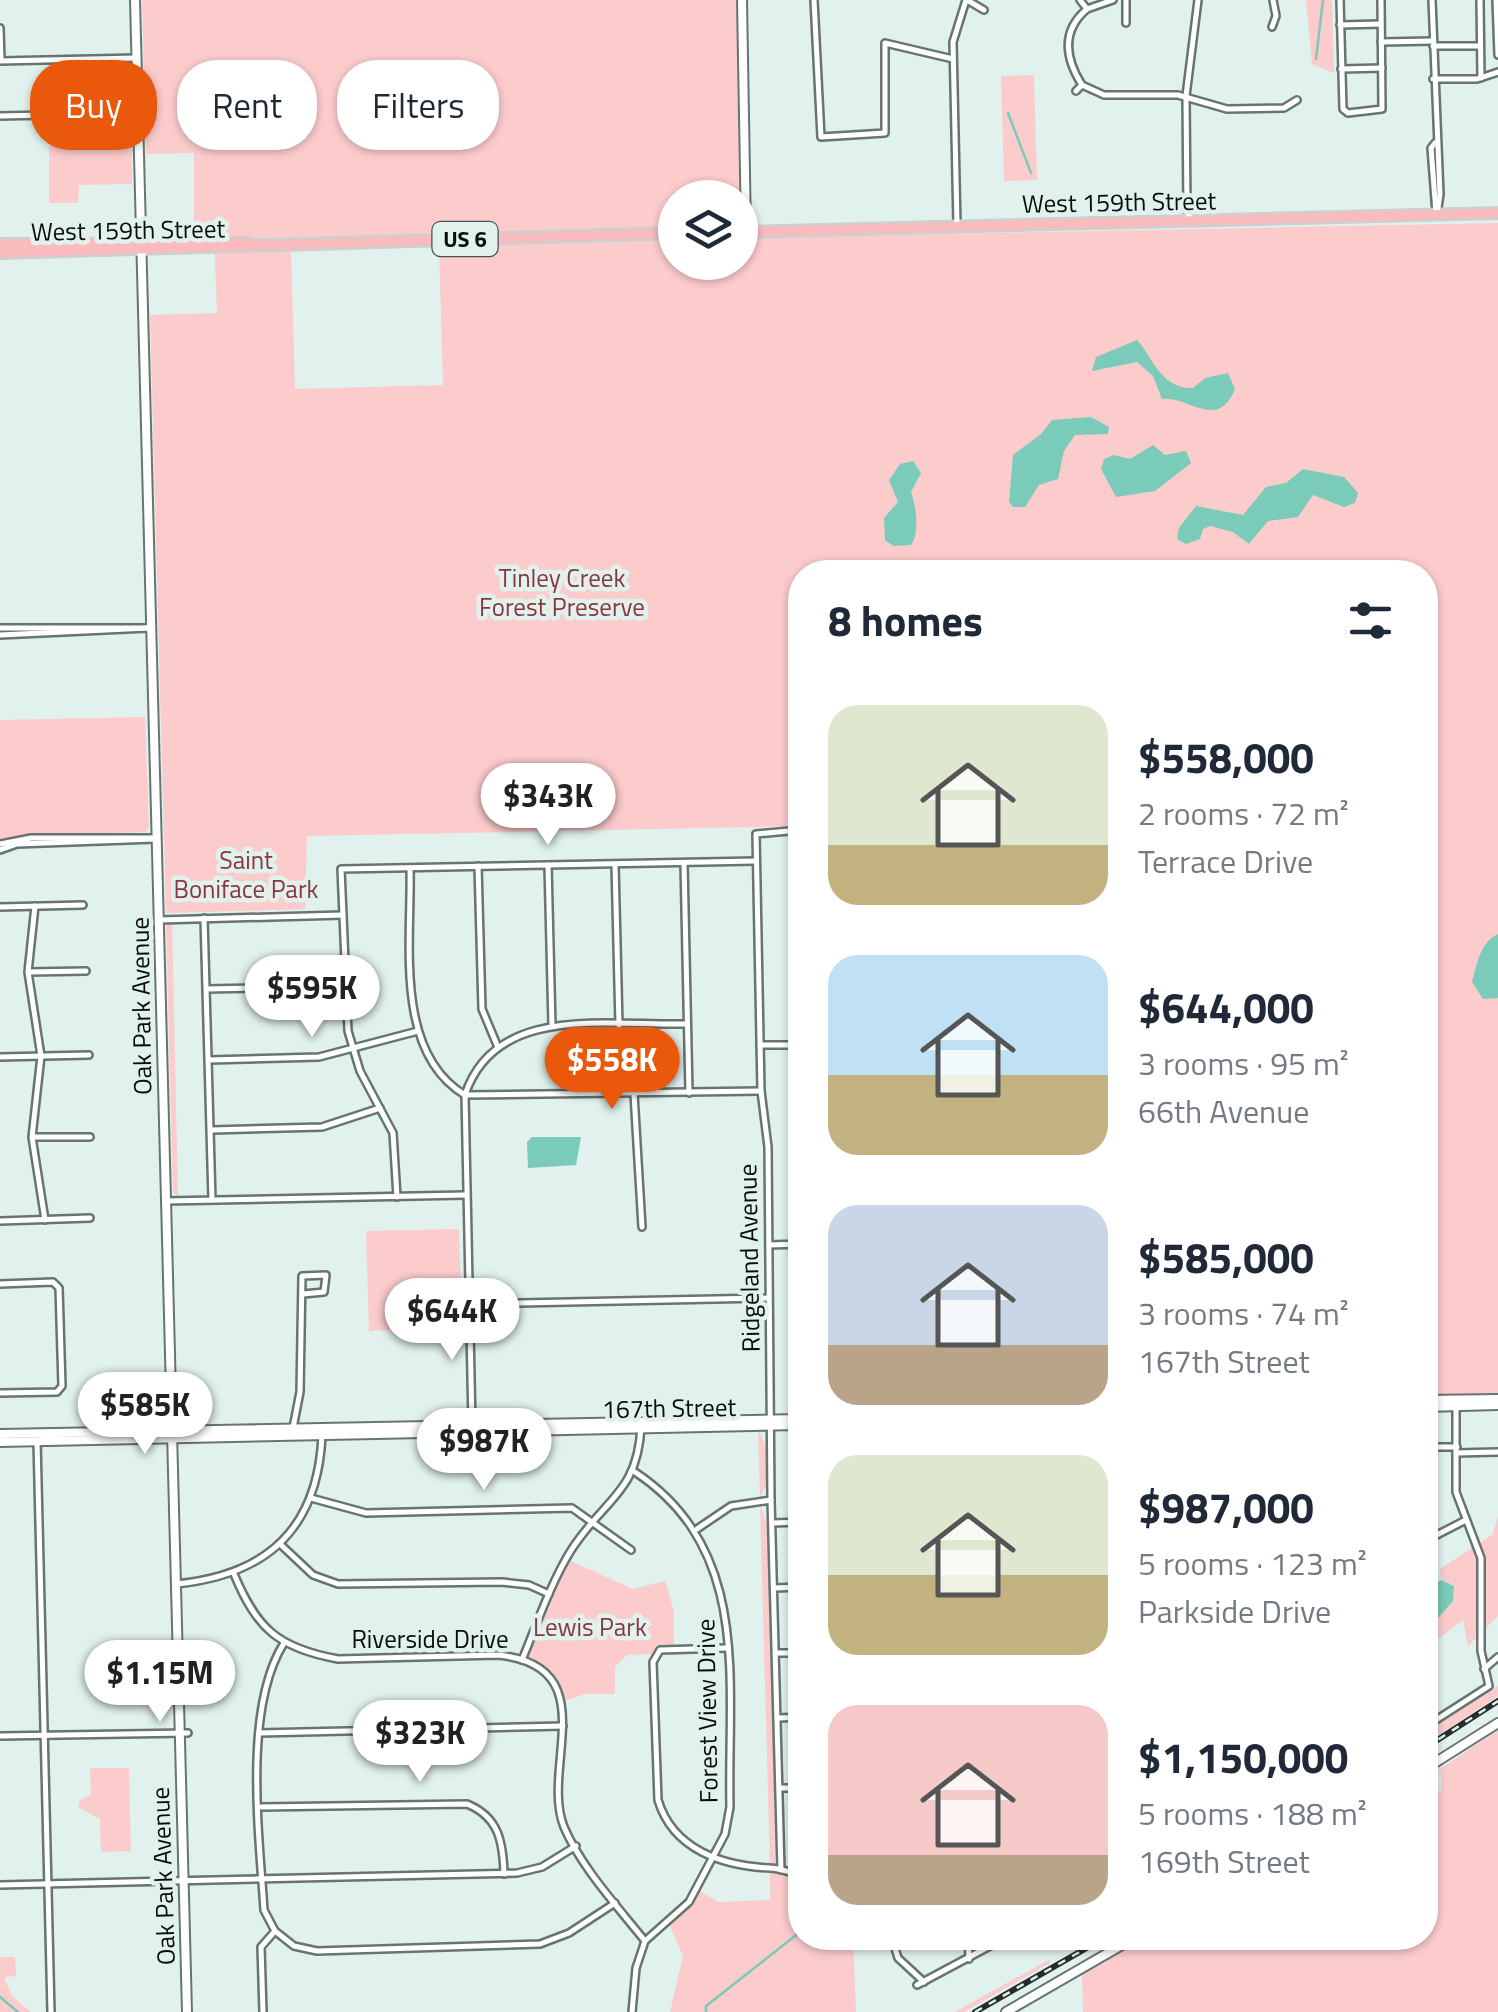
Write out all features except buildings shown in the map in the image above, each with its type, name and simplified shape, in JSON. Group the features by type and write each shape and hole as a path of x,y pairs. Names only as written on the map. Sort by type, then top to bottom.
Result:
{"main road":[{"name":"West 159th Street","path":"758,232 1498,214"},
{"name":"West 159th Street","path":"0,244 141,246 658,233"},
{"name":"West 159th Street","path":"0,253 141,246"}],"street":[{"name":"Oak Park Avenue","path":"135,0 137,58"},
{"path":"742,0 743,180"},
{"path":"814,0 818,134 884,133 885,43 953,59"},
{"path":"957,226 953,59 956,24 966,0 984,10"},
{"path":"1080,0 1087,9"},
{"path":"1113,0 1087,9 1072,27 1068,49 1079,88 1104,95 1186,96 1204,106 1227,109 1284,108 1296,100"},
{"path":"1126,0 1126,23"},
{"path":"1191,220 1194,209 1190,197 1186,96 1198,0"},
{"path":"1272,28 1276,16 1273,0"},
{"path":"1340,0 1342,109 1348,113 1382,109 1381,0"},
{"path":"1432,0 1432,180 1436,215"},
{"path":"1480,0 1481,78"},
{"path":"1496,0 1498,55"},
{"path":"1340,25 1382,24"},
{"path":"0,28 0,61 137,58"},
{"path":"1381,42 1481,46"},
{"path":"1341,69 1382,68"},
{"path":"1434,79 1481,78 1498,72"},
{"path":"0,116 30,115"},
{"name":"Oak Park Avenue","path":"139,150 175,1584 184,1733 186,2012"},
{"path":"0,632 148,628"},
{"name":"Ridgeland Avenue","path":"781,1870 771,1500 768,1147 761,1091 756,834 788,830"},
{"path":"0,847 32,841 156,838"},
{"path":"397,1197 396,1144 352,1049 344,986 341,869 756,861"},
{"path":"684,863 689,1093"},
{"path":"615,864 619,1026"},
{"path":"548,865 552,1026"},
{"path":"478,866 482,1009 497,1046"},
{"path":"410,868 418,1031 434,1066 449,1086 465,1095 761,1091"},
{"path":"0,907 82,905"},
{"path":"35,906 28,972 41,1056 32,1137 45,1220"},
{"path":"160,920 343,915"},
{"path":"204,918 212,1200"},
{"path":"28,972 86,971"},
{"path":"207,989 344,986"},
{"path":"472,1429 465,1195 465,1095 471,1076 497,1046 514,1035 552,1026 686,1024"},
{"path":"209,1060 319,1057 418,1031"},
{"path":"760,1046 788,1045"},
{"path":"0,1057 89,1055"},
{"path":"634,1094 642,1227"},
{"path":"210,1130 322,1126 380,1108"},
{"path":"32,1137 90,1137"},
{"path":"166,1201 465,1195"},
{"path":"0,1221 90,1218"},
{"path":"769,1244 788,1244"},
{"path":"293,1428 300,1392 303,1275 325,1273 324,1292 303,1294"},
{"path":"0,1284 52,1282 59,1288 60,1390 0,1393"},
{"path":"468,1304 769,1298"},
{"path":"1438,1403 1498,1402"},
{"path":"1438,1719 1489,1686 1484,1669 1481,1558 1456,1492 1456,1403"},
{"name":"167th Street","path":"0,1434 36,1437 788,1422"},
{"path":"522,1660 549,1594 591,1520 635,1472 641,1426"},
{"name":"167th Street","path":"171,1434 293,1428 322,1432"},
{"path":"175,1584 234,1574 280,1544 311,1498 322,1432"},
{"path":"36,1437 51,2012"},
{"name":"167th Street","path":"0,1442 36,1437"},
{"path":"1438,1448 1498,1452"},
{"name":"Forest View Drive","path":"635,1472 672,1500 697,1530 724,1597 730,1807 714,1858 689,1902 645,1940"},
{"path":"311,1498 366,1513 572,1508 631,1550"},
{"path":"697,1530 731,1506 771,1500"},
{"path":"1438,1534 1464,1520"},
{"path":"773,1523 788,1522"},
{"path":"280,1544 306,1570 338,1584 502,1582 529,1585 549,1594"},
{"name":"Riverside Drive","path":"234,1574 257,1622 284,1643 338,1659 498,1654 522,1660 544,1674 557,1691 564,1726 562,1819 615,1903 645,1940"},
{"path":"775,1588 788,1587"},
{"path":"284,1643 265,1679 258,1733 262,1879 264,1910 275,1931 294,1946 317,1951 525,1945 569,1933 615,1903"},
{"path":"726,1648 660,1650 654,1662 658,1800 664,1819 684,1842 736,1867 788,1871"},
{"path":"777,1653 788,1653"},
{"path":"1484,1669 1498,1657"},
{"path":"779,1718 788,1718"},
{"path":"1438,1761 1498,1722"},
{"path":"258,1733 564,1726"},
{"path":"0,1736 184,1733"},
{"path":"781,1788 788,1788"},
{"path":"260,1807 467,1804 484,1812 498,1830 504,1874"},
{"path":"0,1885 504,1874 542,1867 576,1846"},
{"path":"263,2012 262,1947 275,1931"},
{"path":"632,2012 636,1968 645,1940"},
{"path":"896,1950 920,1983 984,1950"},
{"path":"968,1950 968,1959"},
{"path":"1006,2012 1113,1950"}],"green space":[{"name":"Tinley Creek Forest Preserve","path":"142,0 738,0 739,180 658,180 658,280 758,280 758,238 1498,223 1498,1396 1438,1398 1438,560 788,560 788,826 307,836 305,909 166,913 150,315 217,313 214,237 194,237 194,153 146,154 146,150 157,150 157,60 144,60","holes":["439,247 443,385 295,389 291,252"]},
{"path":"1306,0 1332,0 1334,73 1312,64"},
{"path":"1034,75 1037,180 1004,181 1001,76"},
{"path":"49,150 132,150 132,184 79,185 78,203 49,203"},
{"path":"145,717 149,827 146,832 17,836 0,841 0,720"},
{"path":"172,921 178,1197 173,1192 166,925"},
{"path":"459,1229 462,1328 369,1331 366,1231"},
{"path":"758,1430 767,1464 760,1497"},
{"path":"760,1505 770,1532 775,1864 770,1864"},
{"path":"1498,1515 1498,1616 1468,1646 1463,1620 1438,1639 1438,1618 1453,1601 1454,1586 1441,1580 1440,1569 1493,1534"},
{"name":"Lewis Park","path":"568,1560 633,1589 665,1581 674,1611 674,1645 658,1647 652,1654 627,1655 615,1667 615,1694 585,1694 565,1701 551,1676 528,1658"},
{"path":"1498,1686 1498,1696 1438,1735 1438,1725"},
{"path":"1498,1730 1498,2012 1083,2012 1082,1972 1121,1950 1438,1950 1438,1770"},
{"path":"90,1768 129,1768 131,1851 101,1852 100,1819 78,1807 80,1800 91,1795"},
{"path":"770,1871 788,1874 788,1950 853,1950 856,2012 670,2012 683,1956 669,1924 700,1891 718,1902 770,1900"},
{"path":"0,1957 15,1957 16,1976 4,1977 12,1996 31,2012 0,2012"},
{"path":"1050,1959 1050,1963 964,2012 955,2012"}],"shaded area":[{"path":"1137,340 1165,378 1182,387 1193,388 1205,378 1228,373 1235,389 1228,402 1211,410 1162,399 1153,376 1137,362 1092,371 1096,357"},
{"path":"1091,417 1109,427 1108,434 1075,435 1064,451 1058,479 1039,485 1025,507 1013,507 1009,502 1013,455 1041,434 1052,420"},
{"path":"1153,445 1165,455 1186,451 1191,463 1155,491 1116,497 1101,469 1104,459 1114,455 1130,459"},
{"path":"913,461 921,473 911,492 916,534 911,545 893,546 885,540 884,518 898,502 889,480 900,464"},
{"path":"1303,469 1344,477 1358,493 1355,503 1344,507 1313,495 1298,517 1268,521 1249,544 1233,532 1210,526 1203,529 1200,539 1186,544 1177,539 1179,528 1196,506 1243,515 1266,487 1286,483"},
{"path":"1498,934 1498,998 1483,999 1472,982 1483,948"},
{"path":"532,1137 581,1137 576,1165 528,1168 527,1142"},
{"path":"1438,1582 1454,1586 1453,1601 1438,1618"}],"waterway":[{"path":"1316,59 1323,0"},
{"path":"1008,113 1031,173"},
{"path":"706,2012 706,2006 788,1941"},
{"path":"0,1997 18,2012"}],"railway":[{"path":"1438,1740 1498,1701"},
{"path":"975,2012 1083,1950"}],"park label":[{"name":"Saint Boniface Park","path":"246,874"}]}
